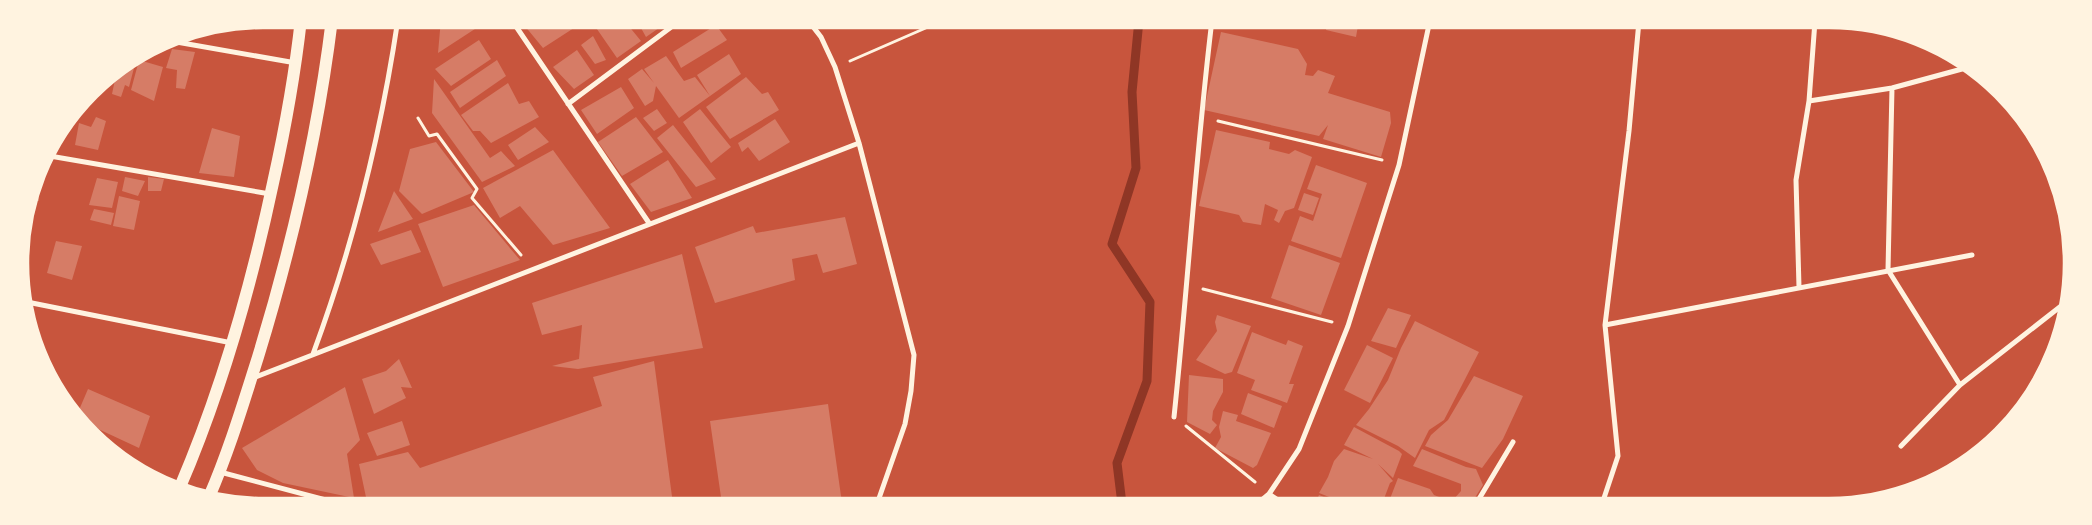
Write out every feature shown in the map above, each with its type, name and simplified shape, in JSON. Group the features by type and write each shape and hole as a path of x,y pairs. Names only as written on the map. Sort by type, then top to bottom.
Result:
{"main road":[{"path":"182,483 206,421 233,343 262,239 296,63 300,28"},
{"path":"211,492 220,472 251,378 282,276 304,186 318,117 331,28"}],"street":[{"path":"313,354 338,287 361,204 379,123 396,28"},
{"path":"517,28 649,223"},
{"path":"568,104 670,28"},
{"path":"813,28 820,37 835,67 859,143 914,354 911,392 905,424 879,498"},
{"path":"1174,416 1188,285 1200,117 1211,28"},
{"path":"1264,498 1269,494 1299,449 1348,326 1399,165 1428,28"},
{"path":"1604,498 1618,456 1605,325 1629,130 1638,28"},
{"path":"1799,287 1796,180 1809,101 1814,28"},
{"path":"180,42 296,63"},
{"path":"1809,101 1892,88 1962,69"},
{"path":"1892,88 1888,270 1960,384"},
{"path":"251,378 859,143"},
{"path":"53,157 271,194"},
{"path":"1605,325 1972,255"},
{"path":"31,303 233,343"},
{"path":"1901,446 1960,384 2060,306"},
{"path":"1480,498 1513,442"},
{"path":"220,472 319,498"},
{"path":"1269,494 1275,498"}],"path":[{"path":"835,67 925,28"},
{"path":"1200,117 1399,165"},
{"path":"418,118 429,136 437,134 477,189 472,198 532,268"},
{"path":"1188,285 1348,326"},
{"path":"1174,416 1269,494"}],"building":[{"path":"440,28 476,28 438,53"},
{"path":"526,28 574,28 543,48"},
{"path":"596,28 630,28 641,41 617,58"},
{"path":"641,28 659,28 646,37"},
{"path":"711,28 718,28 727,40 681,68 673,52"},
{"path":"1326,28 1358,28 1356,37 1326,30"},
{"path":"1221,32 1298,49 1307,64 1305,75 1313,76 1318,70 1335,76 1328,93 1390,112 1391,123 1381,157 1323,139 1328,125 1319,136 1204,110"},
{"path":"593,36 606,60 595,64 581,45"},
{"path":"479,40 491,59 451,86 435,69"},
{"path":"172,49 195,52 185,89 176,88 177,70 166,68"},
{"path":"577,50 594,75 574,89 553,67"},
{"path":"729,54 741,74 710,96 697,75"},
{"path":"666,56 684,81 695,77 710,96 679,118 656,86 653,101 645,106 628,79 642,69 654,83 644,69"},
{"path":"497,60 506,76 460,108 450,92"},
{"path":"142,61 163,67 154,101 131,90 138,63"},
{"path":"132,67 134,68 129,87 125,85 121,97 112,94 115,80"},
{"path":"746,77 762,94 768,92 779,110 730,139 706,107"},
{"path":"434,79 490,158 501,151 515,166 482,182 432,113"},
{"path":"508,83 519,104 529,101 539,117 491,143 480,131 473,131 461,115"},
{"path":"621,87 634,108 597,134 581,110"},
{"path":"657,109 667,123 654,131 643,118"},
{"path":"700,109 731,147 711,163 683,122"},
{"path":"96,117 106,121 98,150 75,145 79,123 91,127"},
{"path":"636,117 663,152 622,176 598,142"},
{"path":"775,119 790,142 759,161 748,147 742,152 738,143"},
{"path":"673,125 716,179 696,187 657,138"},
{"path":"535,127 549,142 518,160 508,145"},
{"path":"212,128 240,136 234,177 199,173"},
{"path":"1216,130 1270,142 1269,149 1289,154 1295,150 1312,157 1294,208 1285,211 1279,223 1274,220 1278,210 1265,204 1261,225 1243,222 1239,215 1199,206"},
{"path":"436,142 474,192 422,214 399,191 410,149"},
{"path":"553,150 610,228 553,245 520,206 500,218 483,188"},
{"path":"668,160 692,198 651,212 630,184"},
{"path":"1316,165 1367,183 1341,258 1291,241 1300,216 1313,221 1322,194 1307,189"},
{"path":"125,177 145,181 138,196 122,191"},
{"path":"148,177 164,179 161,191 148,191"},
{"path":"97,178 118,182 112,208 89,205"},
{"path":"394,191 413,219 378,232"},
{"path":"1304,193 1319,198 1313,215 1298,210"},
{"path":"119,196 140,201 134,230 113,226"},
{"path":"474,205 520,260 443,287 418,224"},
{"path":"94,209 114,213 111,225 90,220"},
{"path":"845,217 857,264 823,273 817,254 792,259 795,280 715,303 695,247 753,226 756,233"},
{"path":"411,230 421,252 381,265 370,244"},
{"path":"56,241 82,246 72,280 47,273"},
{"path":"1289,245 1340,263 1321,315 1271,298"},
{"path":"682,254 703,348 578,369 552,366 579,359 582,325 542,335 532,303"},
{"path":"1388,308 1411,315 1396,348 1371,341"},
{"path":"1217,315 1251,326 1232,372 1225,374 1196,360 1217,331 1215,322"},
{"path":"1415,321 1479,352 1444,420 1429,430 1415,458 1398,446 1356,425 1388,380"},
{"path":"1252,332 1286,345 1288,340 1303,346 1289,384 1294,384 1287,403 1251,390 1255,380 1237,373"},
{"path":"1367,345 1393,358 1370,403 1344,390"},
{"path":"399,359 412,388 401,387 406,398 374,414 362,379 386,371"},
{"path":"654,361 672,498 366,498 359,464 408,452 420,468 602,406 593,377"},
{"path":"1189,375 1223,379 1223,392 1213,411 1212,420 1217,425 1210,434 1187,422"},
{"path":"1474,376 1523,396 1503,439 1482,468 1425,446 1431,435 1448,420"},
{"path":"345,387 360,440 347,454 354,498 283,483 257,470 242,448"},
{"path":"88,389 150,416 139,448 95,427 79,410"},
{"path":"1248,393 1282,406 1274,428 1241,414"},
{"path":"828,404 841,498 721,498 710,421"},
{"path":"1223,411 1238,415 1236,421 1271,433 1257,465 1253,468 1215,448 1221,437 1219,427"},
{"path":"402,421 410,445 377,456 367,433"},
{"path":"1354,427 1402,454 1393,478 1378,464 1393,481 1390,483 1384,498 1332,498 1319,493 1334,461 1344,449 1373,459 1344,445"},
{"path":"1422,449 1466,467 1476,469 1483,485 1475,498 1455,498 1461,491 1461,484 1413,466"},
{"path":"1398,478 1430,489 1434,495 1442,498 1390,498"}],"waterway":[{"path":"1121,498 1117,463 1147,381 1150,302 1112,244 1136,168 1132,92 1138,28"}]}
